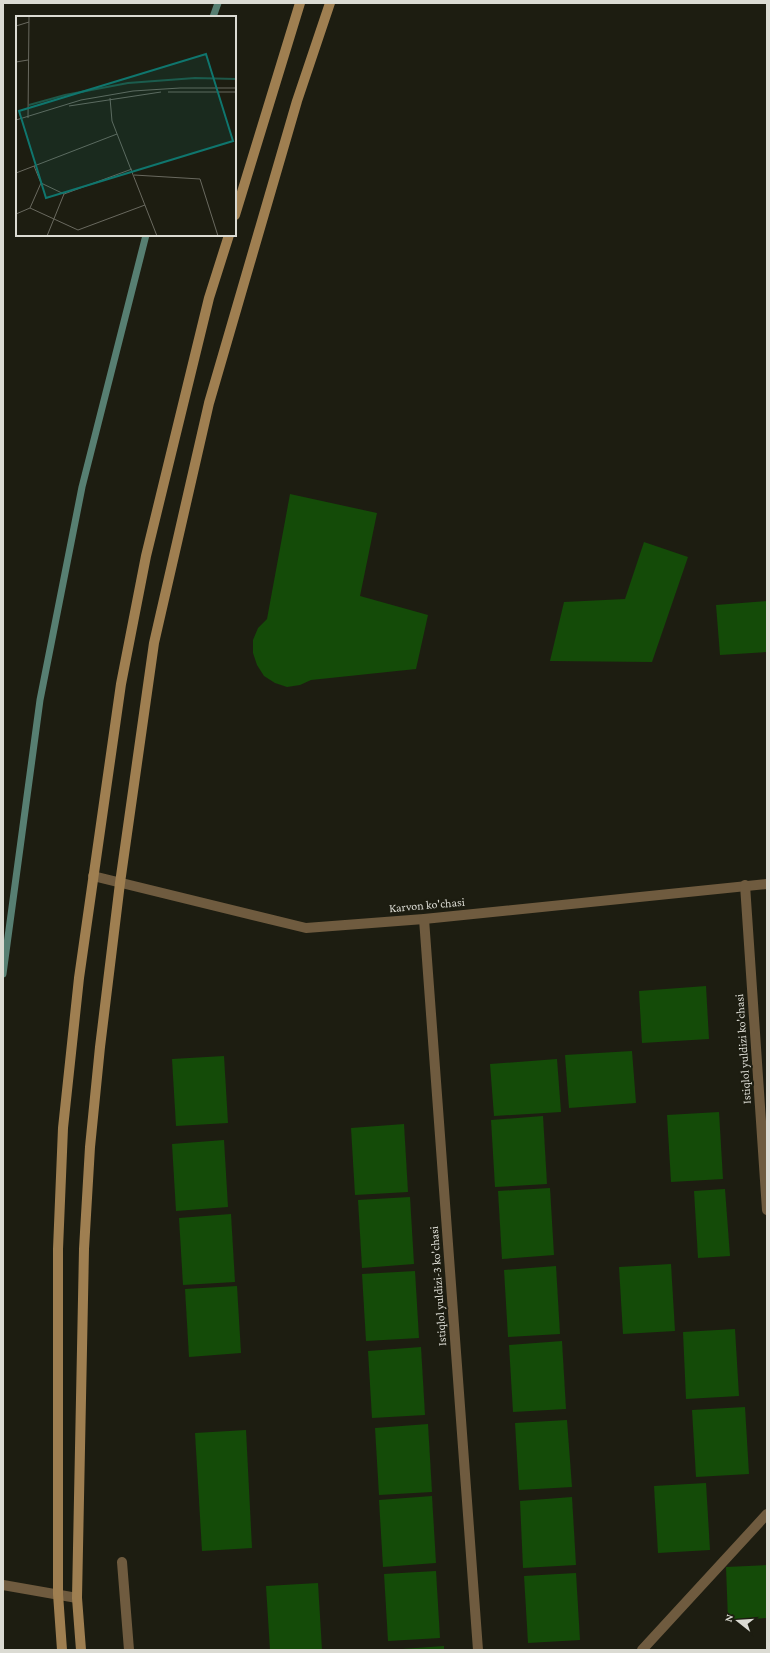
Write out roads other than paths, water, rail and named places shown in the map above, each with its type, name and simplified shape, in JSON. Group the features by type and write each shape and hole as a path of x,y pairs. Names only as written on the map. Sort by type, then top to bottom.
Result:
{"main road":[{"path":"236,212 300,3"},
{"path":"81,1650 78,1598 84,1249 89,1155 100,1047 120,883 154,643 209,403 297,101 330,3"},
{"path":"62,1650 58,1594 58,1257 63,1128 79,978 121,684 146,556 209,298 229,236"}],"street":[{"name":"Karvon ko'chasi","path":"93,876 306,928 424,919 767,884"},
{"name":"Istiqlol yuldizi ko'chasi","path":"745,886 767,1210"},
{"name":"Istiqlol yuldizi-3 ko'chasi","path":"424,919 478,1650"},
{"path":"642,1650 767,1514"},
{"path":"122,1562 129,1650"},
{"path":"3,1585 78,1598"}],"waterway":[{"path":"213,16 218,3"},
{"path":"3,974 40,700 82,487 146,236"}]}
